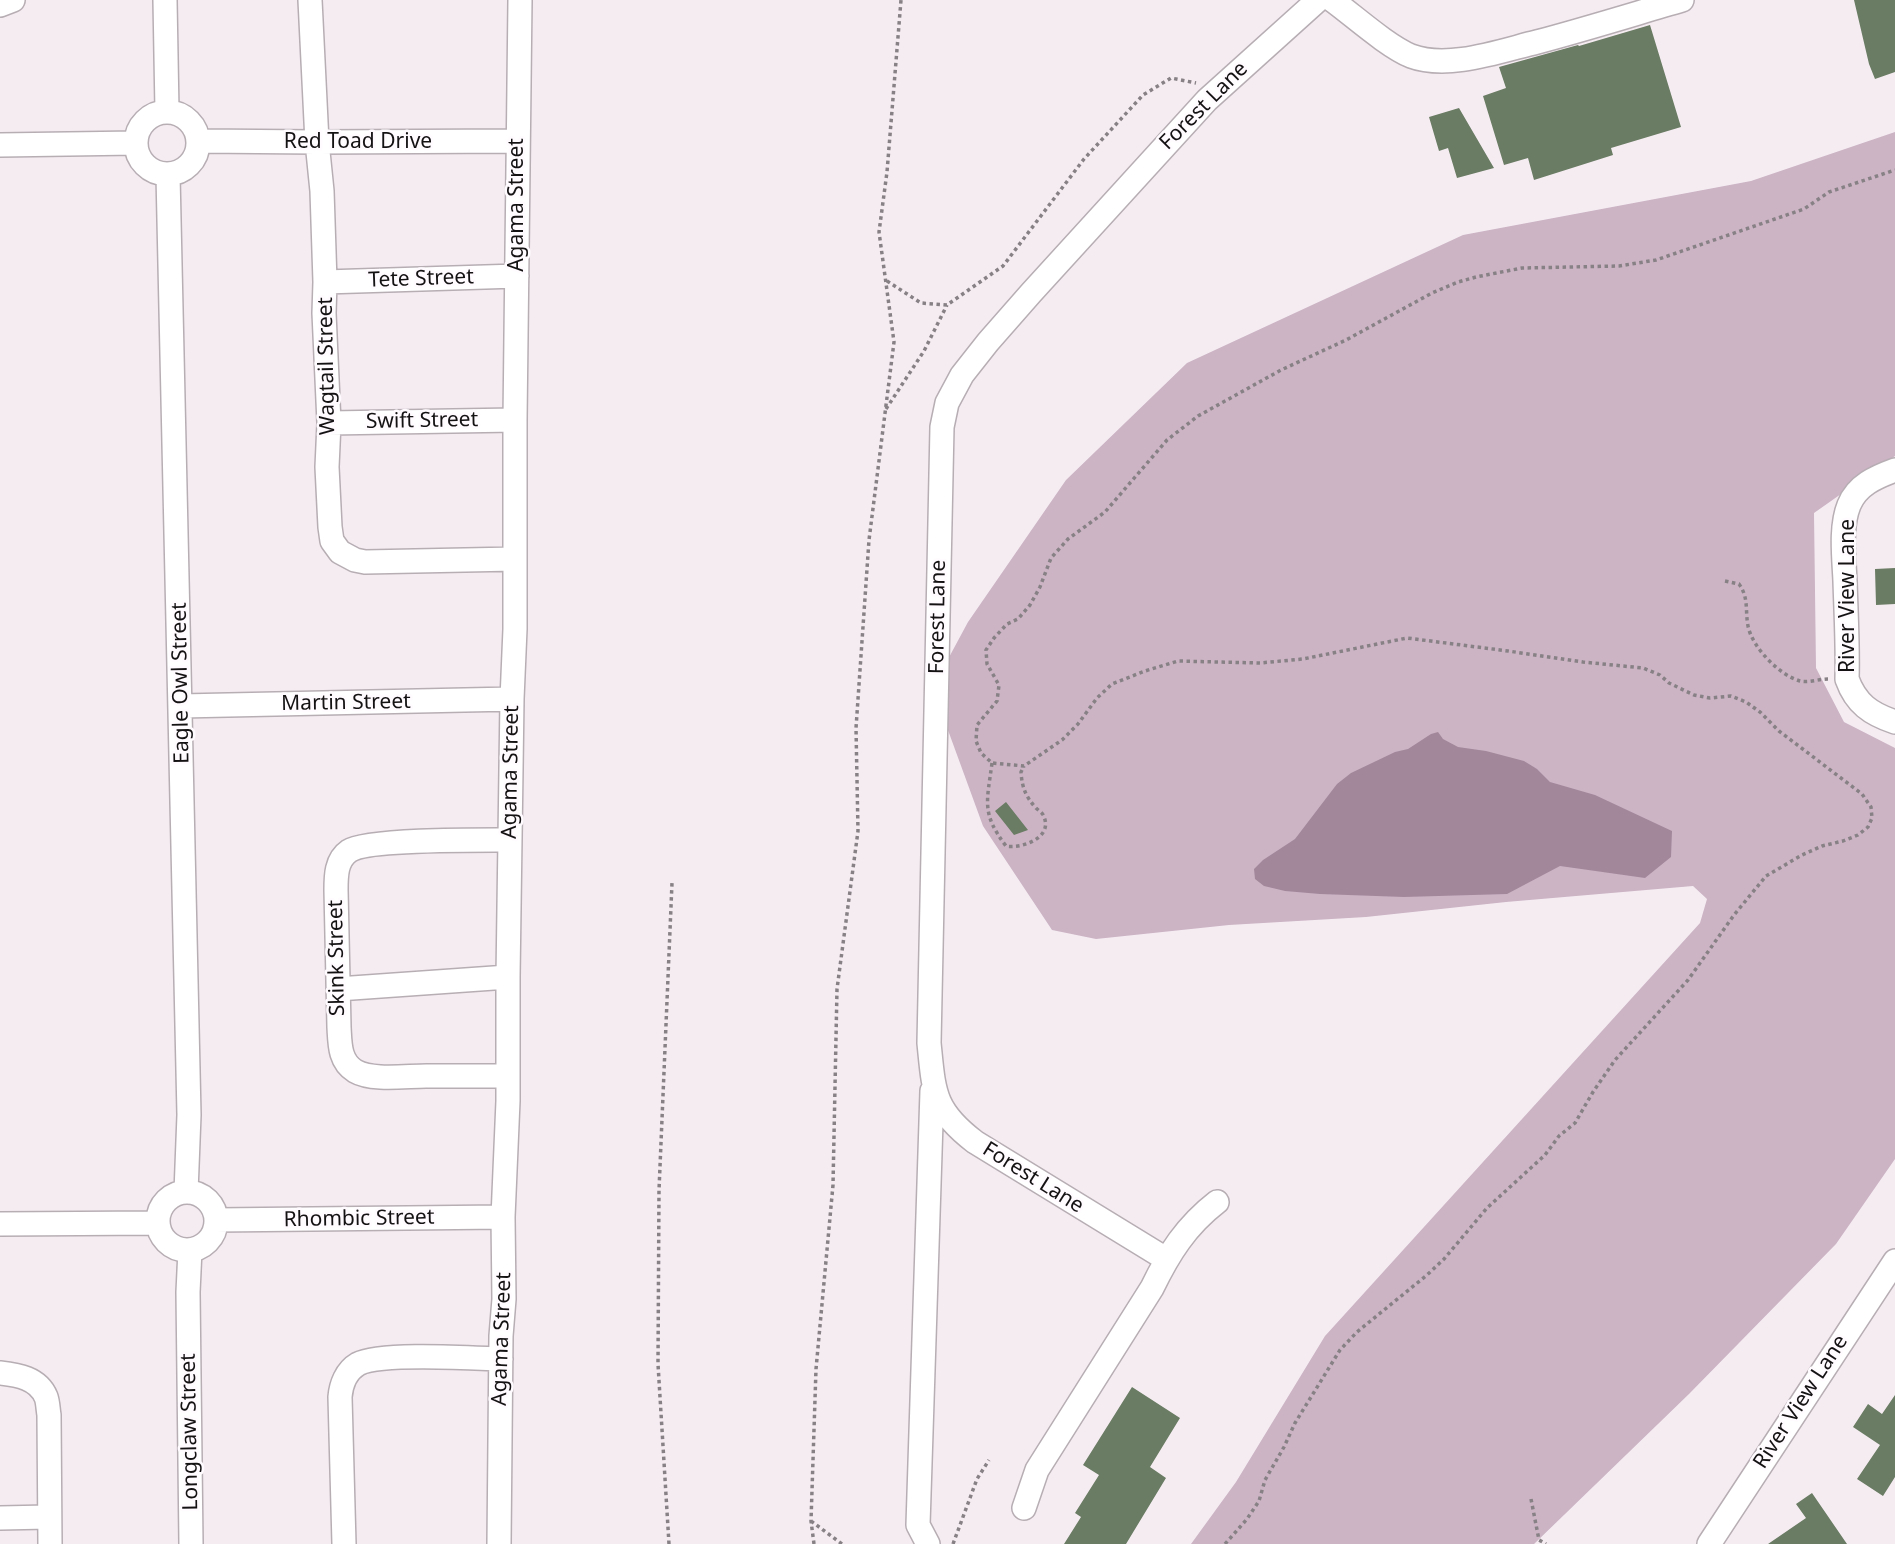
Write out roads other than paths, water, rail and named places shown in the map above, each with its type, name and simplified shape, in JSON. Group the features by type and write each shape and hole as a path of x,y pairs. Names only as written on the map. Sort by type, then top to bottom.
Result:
{"street":[{"path":"0,5 13,0"},
{"path":"165,0 167,111"},
{"name":"Wagtail Street","path":"310,0 322,191 329,423 327,467 332,541 340,552 365,562 515,559"},
{"name":"Agama Street","path":"499,1544 501,1359 505,1274 502,1217 509,1101 509,839 515,629 520,0"},
{"name":"Forest Lane","path":"1166,1259 1080,1208 964,1133 941,1109 934,1092 929,1043 939,503 944,413 957,382 1031,293 1220,87 1318,0"},
{"path":"1332,0 1398,50 1413,57 1446,61 1496,53 1682,0"},
{"path":"167,111 189,119 196,129 199,141 195,157 184,170 168,174 156,172 146,166 138,156 136,144 139,127 151,115 167,111"},
{"name":"Red Toad Drive","path":"199,141 517,141"},
{"path":"0,145 136,144"},
{"name":"Eagle Owl Street","path":"168,174 189,1115 186,1192"},
{"name":"Tete Street","path":"325,282 517,276"},
{"name":"Swift Street","path":"329,423 515,419"},
{"name":"River View Lane","path":"1895,470 1863,486 1850,504 1846,517 1844,556 1847,680 1851,691 1864,707 1895,722"},
{"name":"Martin Street","path":"181,706 512,699"},
{"name":"Skink Street","path":"508,1076 368,1075 355,1071 343,1058 340,1048 336,882 337,868 346,854 354,848 379,844 509,839"},
{"path":"338,989 508,977"},
{"path":"928,1544 918,1525 932,1077"},
{"path":"186,1192 199,1195 211,1205 216,1220 213,1235 203,1246 190,1251 174,1248 162,1236 158,1223 165,1202 186,1192"},
{"path":"1024,1508 1037,1470 1152,1288 1166,1259 1188,1228 1217,1202"},
{"name":"Rhombic Street","path":"216,1220 502,1217"},
{"path":"0,1224 158,1223"},
{"name":"Longclaw Street","path":"190,1251 188,1320 191,1544"},
{"name":"River View Lane","path":"1709,1544 1895,1261"},
{"path":"344,1544 340,1397 341,1387 350,1371 361,1362 402,1357 501,1359"},
{"path":"0,1373 21,1375 36,1384 46,1397 49,1415 50,1544"},
{"path":"0,1518 48,1517"}]}
